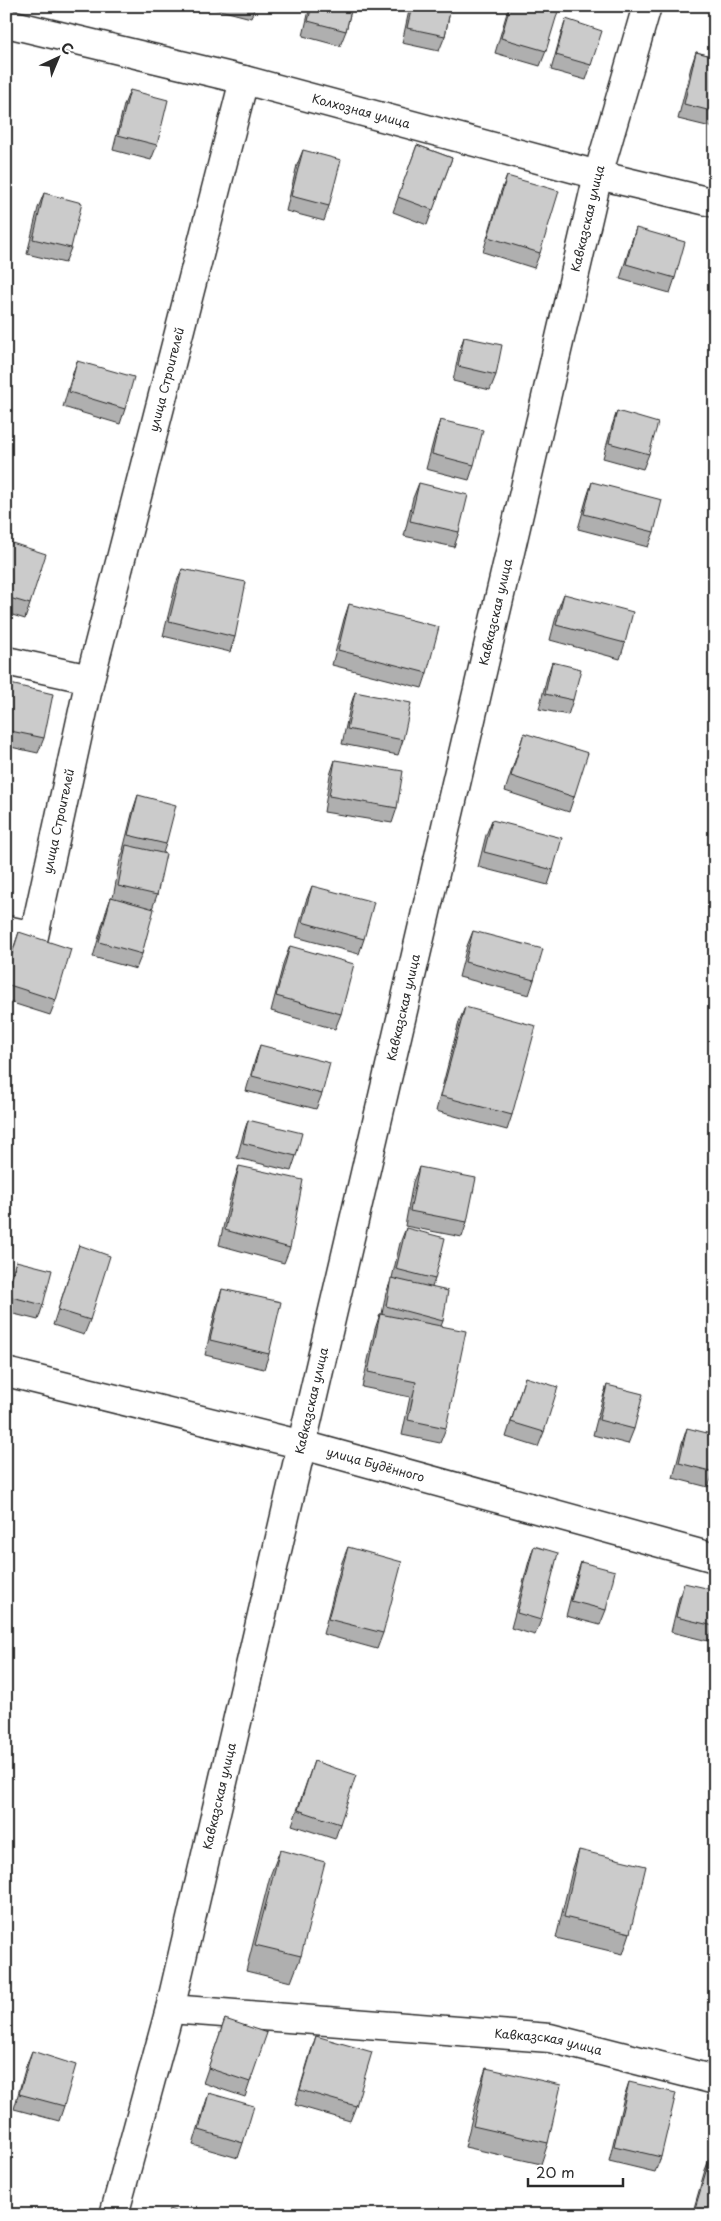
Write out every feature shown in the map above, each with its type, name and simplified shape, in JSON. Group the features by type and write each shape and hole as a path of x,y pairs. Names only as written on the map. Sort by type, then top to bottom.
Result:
{"street":[{"name":"Кавказская улица","path":"114,2215 170,2009 598,175 647,6"},
{"name":"Колхозная улица","path":"6,23 244,80 598,175 715,203"},
{"name":"улица Строителей","path":"6,930 34,936 90,679 244,80"},
{"path":"6,661 90,679"},
{"name":"улица Будённого","path":"6,1372 303,1445 715,1558"},
{"name":"Кавказская улица","path":"170,2009 550,2038 715,2080"}],"building":[{"path":"312,6 352,6 346,31 308,21"},
{"path":"412,6 451,6 445,36 407,28"},
{"path":"510,6 553,6 559,8 546,51 501,38"},
{"path":"566,19 602,31 591,65 556,55"},
{"path":"696,52 715,57 715,112 684,104"},
{"path":"130,90 168,100 157,145 118,135"},
{"path":"417,145 452,158 433,210 398,197"},
{"path":"303,150 341,160 329,206 291,196"},
{"path":"507,176 559,191 540,253 488,237"},
{"path":"44,193 82,203 71,248 33,239"},
{"path":"636,228 685,242 675,278 626,264"},
{"path":"464,337 502,345 496,375 458,366"},
{"path":"77,361 134,377 125,409 69,392"},
{"path":"617,411 658,423 649,454 609,443"},
{"path":"440,420 483,430 474,465 432,454"},
{"path":"592,482 662,500 654,532 584,514"},
{"path":"419,483 468,495 459,532 410,521"},
{"path":"6,541 46,554 30,604 6,597"},
{"path":"182,569 246,582 235,637 169,621"},
{"path":"564,594 633,612 625,643 556,625"},
{"path":"349,604 439,627 427,673 338,650"},
{"path":"552,662 581,669 573,700 545,694"},
{"path":"6,683 53,694 44,738 6,730"},
{"path":"355,692 411,703 403,740 347,729"},
{"path":"524,733 588,753 574,797 511,776"},
{"path":"335,760 403,771 397,808 329,796"},
{"path":"138,795 176,805 166,844 128,835"},
{"path":"492,820 562,838 553,870 484,852"},
{"path":"126,845 166,854 157,895 118,886"},
{"path":"312,886 374,902 364,939 302,922"},
{"path":"111,897 154,909 142,954 99,942"},
{"path":"473,931 543,949 534,980 465,962"},
{"path":"19,932 71,949 56,1000 6,984 6,973"},
{"path":"290,946 354,964 341,1014 276,996"},
{"path":"465,1007 536,1026 512,1115 441,1096"},
{"path":"260,1045 330,1063 322,1094 252,1076"},
{"path":"248,1120 302,1133 296,1156 243,1143"},
{"path":"239,1166 303,1180 290,1248 225,1230"},
{"path":"419,1167 476,1178 467,1222 410,1211"},
{"path":"406,1228 445,1238 435,1279 396,1269"},
{"path":"79,1245 110,1256 90,1320 58,1310"},
{"path":"16,1261 52,1270 43,1305 8,1296"},
{"path":"391,1278 448,1291 443,1321 386,1306"},
{"path":"222,1289 281,1302 269,1354 210,1340"},
{"path":"380,1314 466,1331 446,1428 408,1420 416,1382 368,1372"},
{"path":"525,1377 558,1387 544,1432 511,1422"},
{"path":"607,1385 643,1394 634,1429 599,1420"},
{"path":"687,1428 715,1435 714,1472 679,1463"},
{"path":"534,1546 558,1553 541,1620 517,1613"},
{"path":"348,1547 402,1562 383,1633 328,1619"},
{"path":"581,1562 615,1571 606,1610 571,1601"},
{"path":"684,1583 715,1590 714,1626 676,1617"},
{"path":"314,1761 356,1775 340,1824 298,1810"},
{"path":"280,1850 325,1862 301,1956 255,1945"},
{"path":"579,1850 646,1866 630,1933 564,1917"},
{"path":"225,2019 267,2033 250,2082 208,2068"},
{"path":"316,2036 372,2052 356,2106 300,2090"},
{"path":"32,2051 76,2065 64,2106 19,2094"},
{"path":"486,2068 561,2085 548,2143 473,2126"},
{"path":"629,2082 676,2093 661,2157 614,2146"},
{"path":"209,2093 254,2106 243,2143 199,2130"},
{"path":"6,2155 11,2156 6,2174"},
{"path":"711,2155 715,2157 715,2215 693,2215"},
{"path":"169,2209 187,2215 167,2215"}]}
